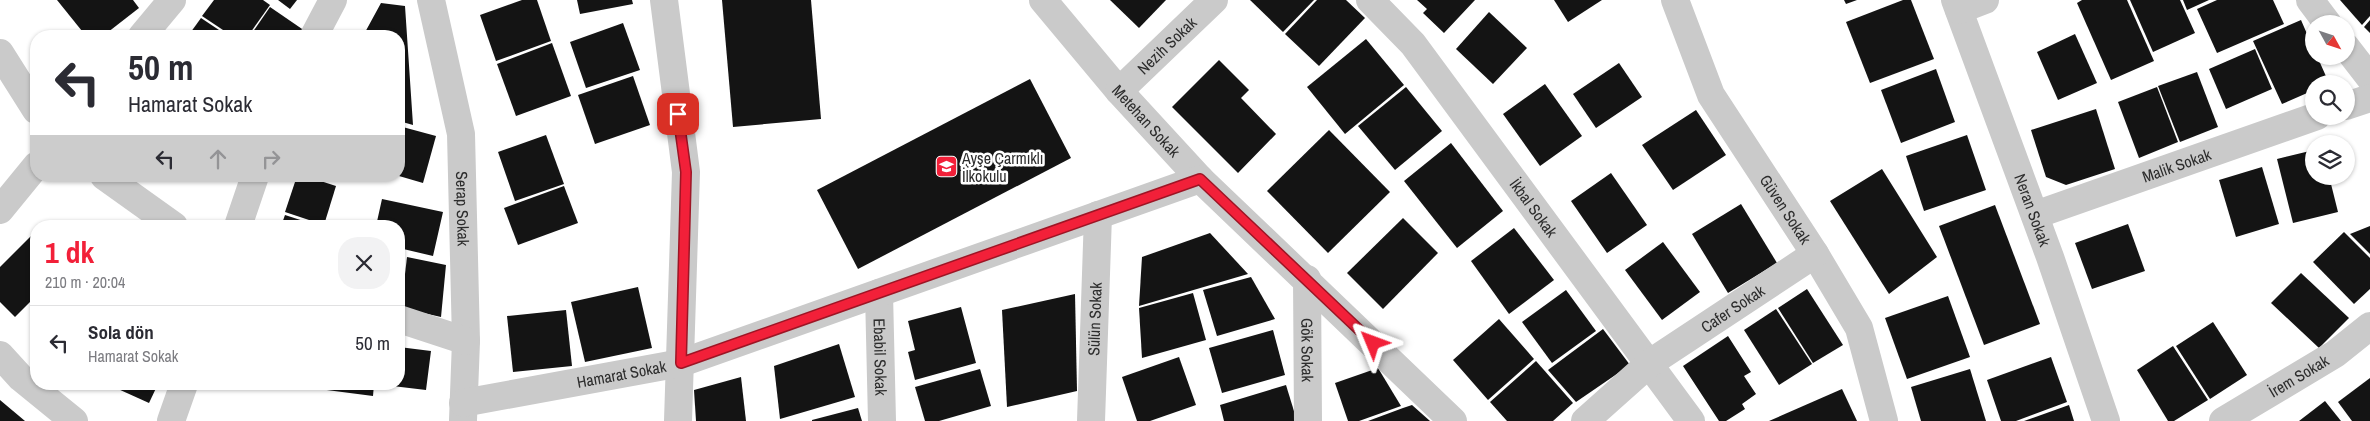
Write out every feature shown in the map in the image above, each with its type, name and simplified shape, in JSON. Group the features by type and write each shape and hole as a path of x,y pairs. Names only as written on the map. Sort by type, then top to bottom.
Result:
{"street":[{"path":"147,30 172,0"},
{"path":"317,30 333,0"},
{"name":"Serap Sokak","path":"431,0 461,134 466,341 463,412"},
{"path":"664,0 686,172 678,421"},
{"name":"Metehan Sokak","path":"1042,0 1119,91 1200,179 1307,279 1453,421"},
{"name":"Nezih Sokak","path":"1119,91 1214,0"},
{"name":"İkbal Sokak","path":"1370,0 1413,44 1691,421"},
{"name":"Güven Sokak","path":"1675,0 1711,95 1815,254 1859,328 1884,421"},
{"path":"1957,5 1985,0"},
{"path":"2310,0 2321,15"},
{"name":"Neran Sokak","path":"1957,5 2035,214 2106,421"},
{"path":"0,53 30,100"},
{"path":"2355,59 2370,78"},
{"path":"2355,103 2370,98"},
{"name":"Malik Sokak","path":"2035,214 2305,120"},
{"path":"0,210 30,173"},
{"name":"Hamarat Sokak","path":"463,412 681,363 1200,179"},
{"path":"112,182 166,220"},
{"path":"240,220 253,182"},
{"name":"Sülün Sokak","path":"1091,421 1098,215"},
{"name":"Cafer Sokak","path":"1585,421 1650,364 1815,254"},
{"name":"Gök Sokak","path":"1307,279 1308,421"},
{"name":"Ebabil Sokak","path":"879,293 882,421"},
{"path":"405,321 466,341"},
{"name":"İrem Sokak","path":"2223,421 2335,354 2370,326"},
{"path":"0,355 30,385"},
{"path":"36,390 74,421"},
{"path":"171,421 182,390"}],"building":[{"path":"57,0 133,0 139,8 111,30 81,30"},
{"path":"214,0 263,0 270,5 252,30 223,30 202,16"},
{"path":"278,0 297,0 290,9"},
{"path":"522,0 537,0 551,41 496,61 480,15"},
{"path":"577,0 632,0 633,4 580,14"},
{"path":"722,0 811,0 821,119 733,127"},
{"path":"1110,0 1166,0 1139,28"},
{"path":"1250,0 1314,0 1283,32"},
{"path":"1317,0 1346,0 1365,18 1319,66 1285,34"},
{"path":"1417,0 1475,0 1444,33 1423,13 1427,9"},
{"path":"1554,0 1602,0 1568,22"},
{"path":"1844,0 1857,0 1846,4"},
{"path":"1903,0 1911,0 1934,59 1870,83 1846,22"},
{"path":"2082,0 2127,0 2154,61 2111,80 2077,3"},
{"path":"2130,0 2180,0 2195,33 2153,52"},
{"path":"2183,0 2209,0 2187,10"},
{"path":"2217,0 2273,0 2284,24 2217,53 2197,9"},
{"path":"2340,0 2370,0 2370,16 2362,25"},
{"path":"381,3 405,6 413,125 405,123 405,30 366,30"},
{"path":"270,7 304,30 254,30"},
{"path":"1489,12 1527,48 1493,84 1456,49"},
{"path":"201,18 219,30 192,30"},
{"path":"2301,20 2305,29 2305,65 2321,65 2325,75 2305,75 2305,94 2282,104 2253,41"},
{"path":"2370,20 2370,33 2364,27"},
{"path":"623,23 640,70 586,88 570,42"},
{"path":"2075,34 2097,83 2058,100 2037,52"},
{"path":"1366,39 1404,85 1345,134 1307,87"},
{"path":"552,43 571,96 516,116 497,64"},
{"path":"2255,49 2272,89 2226,109 2209,69"},
{"path":"1219,60 1249,90 1241,98 1276,134 1238,173 1172,107"},
{"path":"1619,63 1642,97 1596,128 1573,94"},
{"path":"1936,69 1955,122 1901,143 1881,90"},
{"path":"2197,72 2218,127 2180,142 2158,86"},
{"path":"633,76 650,125 595,144 578,95"},
{"path":"1030,79 1071,158 858,269 817,190"},
{"path":"1545,84 1582,136 1540,166 1503,114"},
{"path":"1406,87 1442,131 1395,170 1358,126"},
{"path":"2157,87 2178,142 2139,158 2118,102"},
{"path":"2096,109 2115,169 2066,185 2046,177 2031,130"},
{"path":"1696,110 1726,155 1673,190 1642,145"},
{"path":"405,128 436,136 423,183 405,178"},
{"path":"1329,130 1390,192 1328,253 1267,191"},
{"path":"546,135 564,184 515,201 498,152"},
{"path":"1967,135 1986,190 1924,211 1906,156"},
{"path":"1451,143 1503,211 1457,248 1404,181"},
{"path":"2305,152 2305,185 2331,185 2338,212 2293,223 2277,159"},
{"path":"2262,167 2279,224 2236,237 2219,180"},
{"path":"1882,169 1937,257 1889,294 1830,201"},
{"path":"1611,173 1647,225 1607,253 1571,201"},
{"path":"295,182 324,182 336,186 326,220 309,220 285,212"},
{"path":"564,186 578,223 518,245 504,208"},
{"path":"382,199 443,212 433,256 405,249 405,220 377,220"},
{"path":"1741,204 1777,263 1728,293 1692,234"},
{"path":"1995,205 2040,324 1984,345 1939,226"},
{"path":"285,215 300,220 283,220"},
{"path":"1403,218 1438,253 1383,309 1347,273"},
{"path":"2128,224 2145,271 2092,289 2075,243"},
{"path":"2370,226 2370,254 2350,234"},
{"path":"1514,228 1554,280 1509,314 1471,261"},
{"path":"2344,232 2370,258 2370,289 2354,304 2313,262"},
{"path":"1210,233 1248,274 1139,306 1142,257"},
{"path":"30,237 30,302 15,317 0,302 0,267"},
{"path":"1663,242 1700,292 1662,320 1625,270"},
{"path":"407,257 446,265 441,317 405,309"},
{"path":"2301,273 2349,318 2319,348 2271,303"},
{"path":"1251,277 1275,319 1217,336 1203,290"},
{"path":"638,287 652,348 585,362 571,302"},
{"path":"1807,289 1843,345 1813,363 1778,308"},
{"path":"1566,290 1596,331 1552,363 1522,322"},
{"path":"1193,293 1206,340 1142,358 1139,308"},
{"path":"1075,294 1077,391 1007,407 1002,310"},
{"path":"1948,296 1970,357 1907,379 1885,318"},
{"path":"961,307 976,363 915,380 908,352 915,350 908,321"},
{"path":"1776,309 1812,364 1779,385 1744,330"},
{"path":"566,310 572,366 513,372 507,316"},
{"path":"1499,319 1534,359 1488,400 1453,360"},
{"path":"2213,322 2247,375 2210,399 2176,346"},
{"path":"1603,329 1630,365 1576,402 1548,370"},
{"path":"1273,330 1285,375 1222,393 1209,348"},
{"path":"1728,336 1751,372 1744,376 1756,394 1742,404 1745,409 1726,421 1719,421 1683,366"},
{"path":"839,344 855,397 780,419 774,366"},
{"path":"2173,346 2208,400 2174,421 2168,421 2137,370"},
{"path":"405,348 431,351 426,390 405,388"},
{"path":"1179,357 1196,405 1150,421 1137,421 1122,377"},
{"path":"2051,357 2067,402 2016,421 2001,421 1987,380"},
{"path":"1536,361 1573,403 1553,421 1507,421 1490,402"},
{"path":"1378,368 1401,406 1359,421 1348,421 1335,383"},
{"path":"980,369 991,406 939,421 925,421 915,387"},
{"path":"1970,369 1986,421 1921,421 1911,387"},
{"path":"741,377 746,421 696,421 694,390"},
{"path":"2370,378 2370,421 2352,421 2338,402"},
{"path":"1286,385 1297,421 1224,421 1220,405"},
{"path":"1842,389 1857,421 1769,421"},
{"path":"120,390 155,390 149,403"},
{"path":"327,390 374,390 373,396"},
{"path":"0,400 25,421 0,421"},
{"path":"2325,401 2341,421 2299,421"},
{"path":"1412,405 1430,421 1368,421 1403,408"},
{"path":"2069,405 2074,421 2024,421"},
{"path":"858,408 862,421 812,421 812,420"}],"place":[{"name":"Ayşe Çarmıklı İlkokulu","path":"946,167"}],"route":[{"path":"678,114 686,172 681,363 1200,179 1373,343"}]}
